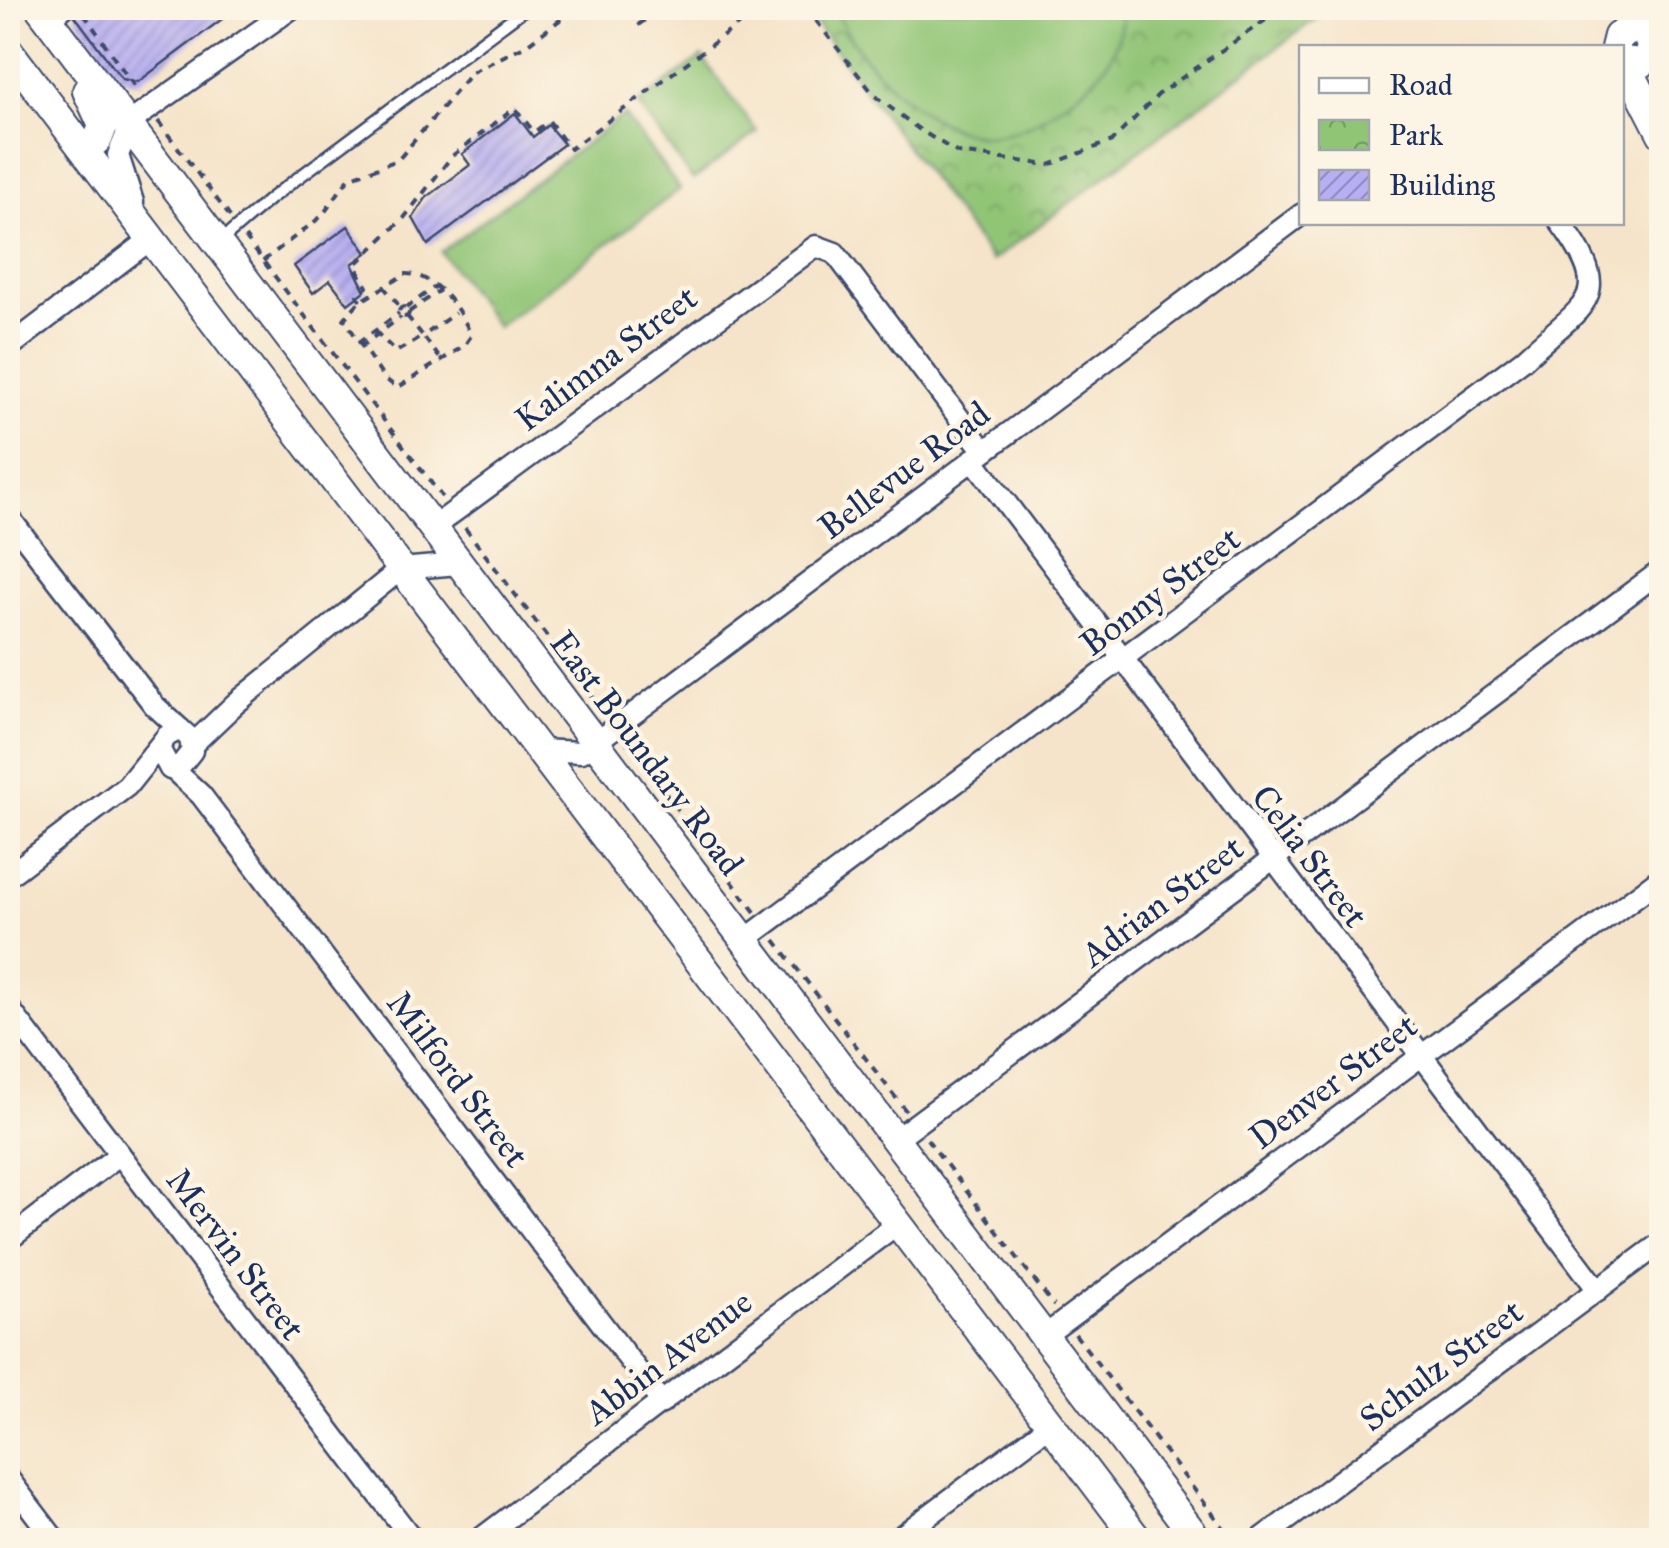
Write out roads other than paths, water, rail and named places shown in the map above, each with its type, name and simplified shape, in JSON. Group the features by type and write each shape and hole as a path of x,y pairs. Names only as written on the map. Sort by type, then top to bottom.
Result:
{"main road":[{"path":"1614,8 1662,105"},
{"name":"East Boundary Road","path":"57,20 136,136 227,235 443,520 458,564 604,736 754,934 818,1042 904,1132 1054,1329 1126,1446 1198,1540"},
{"path":"57,20 104,126 98,139 84,150"},
{"path":"1633,42 1662,134"},
{"path":"8,50 1138,1540"},
{"path":"780,1070 818,1042"},
{"path":"1088,1474 1126,1446"}],"street":[{"path":"8,348 149,236 118,164 136,136 173,94 292,8"},
{"name":"Bellevue Road","path":"537,750 582,752 1299,216"},
{"name":"Bonny Street","path":"754,934 1514,368 1587,298 1592,272 1562,225"},
{"name":"Celia Street","path":"822,246 835,253 1122,660 1598,1290"},
{"name":"Kalimna Street","path":"443,520 797,257 822,246"},
{"name":"Milford Street","path":"8,516 154,705 201,794 662,1403"},
{"path":"8,876 406,575 458,564"},
{"name":"Adrian Street","path":"904,1132 1662,570"},
{"name":"Denver Street","path":"1054,1329 1662,878"},
{"name":"Mervin Street","path":"8,1007 412,1540"},
{"path":"8,1240 120,1154"},
{"name":"Abbin Avenue","path":"479,1540 897,1224"},
{"name":"Schulz Street","path":"1260,1540 1662,1242"},
{"path":"896,1540 1051,1424"},
{"path":"8,1478 55,1540"}],"lane":[{"path":"227,235 526,8"}]}
